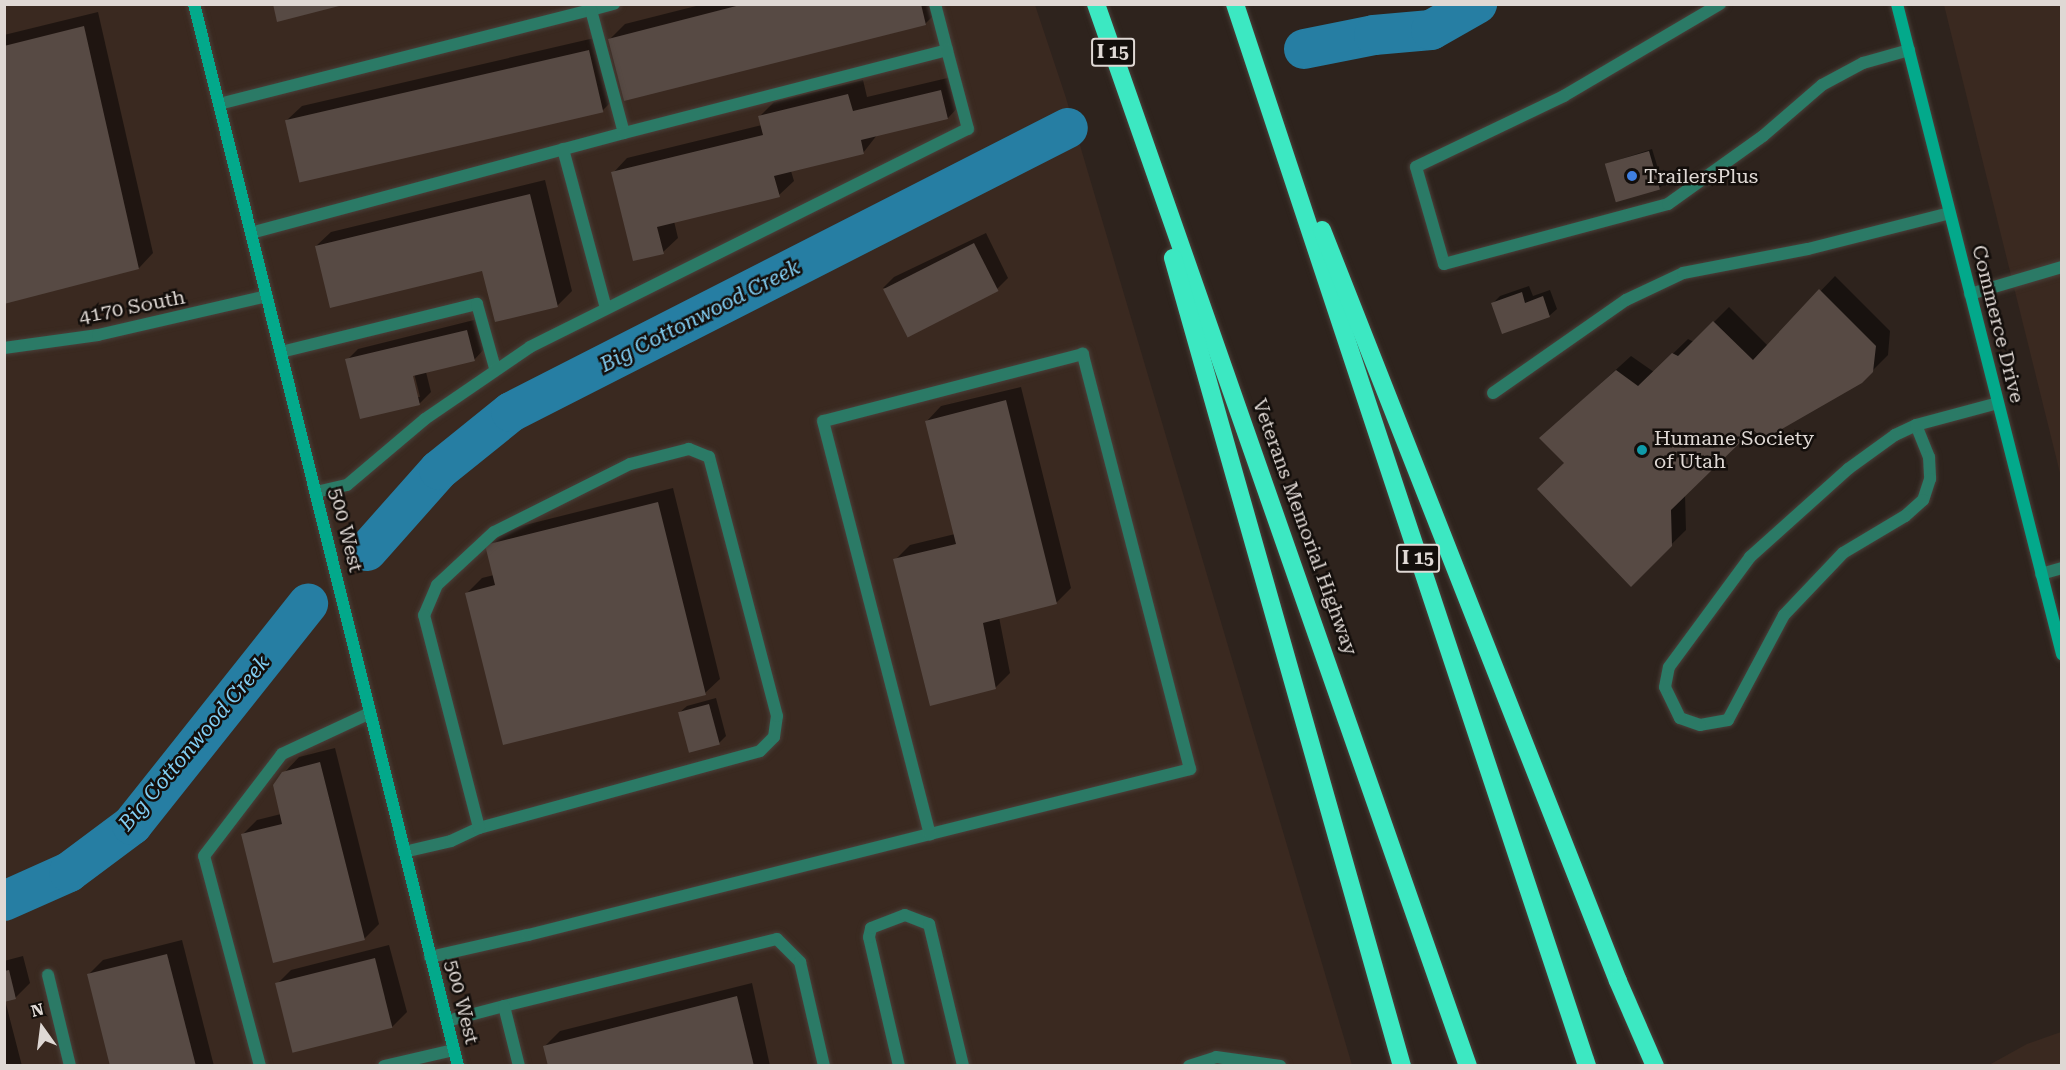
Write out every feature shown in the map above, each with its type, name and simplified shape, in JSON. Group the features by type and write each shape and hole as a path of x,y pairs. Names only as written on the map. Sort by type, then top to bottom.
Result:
{"highway":[{"name":"Veterans Memorial Highway","path":"1096,4 1332,671 1468,1065"},
{"name":"I 15","path":"1235,4 1587,1065"},
{"path":"1251,50 1618,981 1655,1065"},
{"path":"1129,100 1402,1065"}],"main road":[{"name":"500 West","path":"194,4 458,1065"},
{"name":"Commerce Drive","path":"1897,4 2061,654"}],"street":[{"path":"219,104 614,4"},
{"path":"316,492 346,484 495,368 606,308 968,129 935,4"},
{"path":"1720,4 1564,96 1416,167 1444,264 1668,204 1762,136 1822,85 1863,63 1909,50"},
{"path":"591,10 624,133"},
{"path":"251,233 562,149 947,50"},
{"path":"562,149 606,308"},
{"path":"1493,393 1626,300 1683,273 1808,249 1950,213"},
{"path":"1970,294 2061,267"},
{"name":"4170 South","path":"4,348 98,335 267,296"},
{"path":"281,352 477,304 495,368"},
{"path":"430,957 930,834 1190,769 1083,354 823,421 930,834"},
{"path":"1916,425 1929,457 1930,479 1923,500 1905,516 1843,553 1784,615 1728,720 1700,725 1680,718 1665,687 1669,667 1750,557 1875,447 1916,425 1998,403"},
{"path":"404,852 451,842 479,828 760,751 774,737 777,717 709,457 689,449 630,464 494,532 436,585 424,615 479,828"},
{"path":"2041,574 2061,568"},
{"path":"260,1065 204,856 282,754 370,713"},
{"path":"899,1065 869,937 871,928 883,921 905,915 929,924 963,1065"},
{"path":"447,1021 777,939 800,962 824,1065"},
{"path":"48,975 70,1065"},
{"path":"504,1006 519,1065"},
{"path":"384,1065 454,1050"},
{"path":"1189,1065 1216,1058 1280,1065"}],"shaded area":[{"path":"5,5 1035,5 1066,98 1352,1065 5,1066"},
{"path":"1944,5 2061,5 2061,477"},
{"path":"2061,1032 2061,1065 1989,1065 2027,1044"}],"building":[{"path":"273,4 343,4 343,5 277,22"},
{"path":"744,4 921,4 926,25 624,101 608,39"},
{"path":"84,26 139,269 4,304 4,46"},
{"path":"589,50 603,112 299,183 285,120"},
{"path":"941,90 948,119 861,140 864,154 774,176 780,197 657,227 664,254 633,261 611,172 763,135 758,116 848,94 853,111"},
{"name":"TrailersPlus","path":"1649,151 1660,189 1616,202 1605,164"},
{"path":"530,194 558,307 495,322 482,271 330,308 315,246"},
{"path":"974,243 999,291 908,337 883,289"},
{"name":"Humane Society of Utah","path":"1819,289 1876,346 1873,372 1862,383 1773,434 1762,437 1753,430 1671,510 1672,546 1631,587 1537,489 1564,463 1539,438 1616,370 1638,386 1672,353 1678,356 1713,321 1753,360"},
{"path":"1522,292 1525,303 1543,296 1550,317 1502,334 1491,303"},
{"path":"467,330 475,361 413,376 420,405 360,419 345,359"},
{"path":"1006,400 1057,604 983,623 996,689 930,706 893,559 956,544 925,421"},
{"path":"658,502 706,695 503,745 465,593 495,585 485,545"},
{"path":"709,704 720,745 689,753 678,712"},
{"path":"320,762 365,940 273,963 241,834 282,824 273,785 282,772"},
{"path":"167,954 196,1066 110,1066 87,974"},
{"path":"375,958 392,1028 292,1053 275,983"},
{"path":"9,970 16,999 4,1002 4,971"},
{"path":"737,996 754,1066 548,1066 543,1046"}],"waterway":[{"name":"Big Cottonwood Creek","path":"1304,49 1374,35 1431,30 1477,4"},
{"name":"Big Cottonwood Creek","path":"367,551 439,470 511,412 1068,128"},
{"name":"Big Cottonwood Creek","path":"4,901 69,872 132,825 308,604"}],"place":[{"name":"TrailersPlus","path":"1632,176"},
{"name":"Humane Society of Utah","path":"1642,450"}]}
